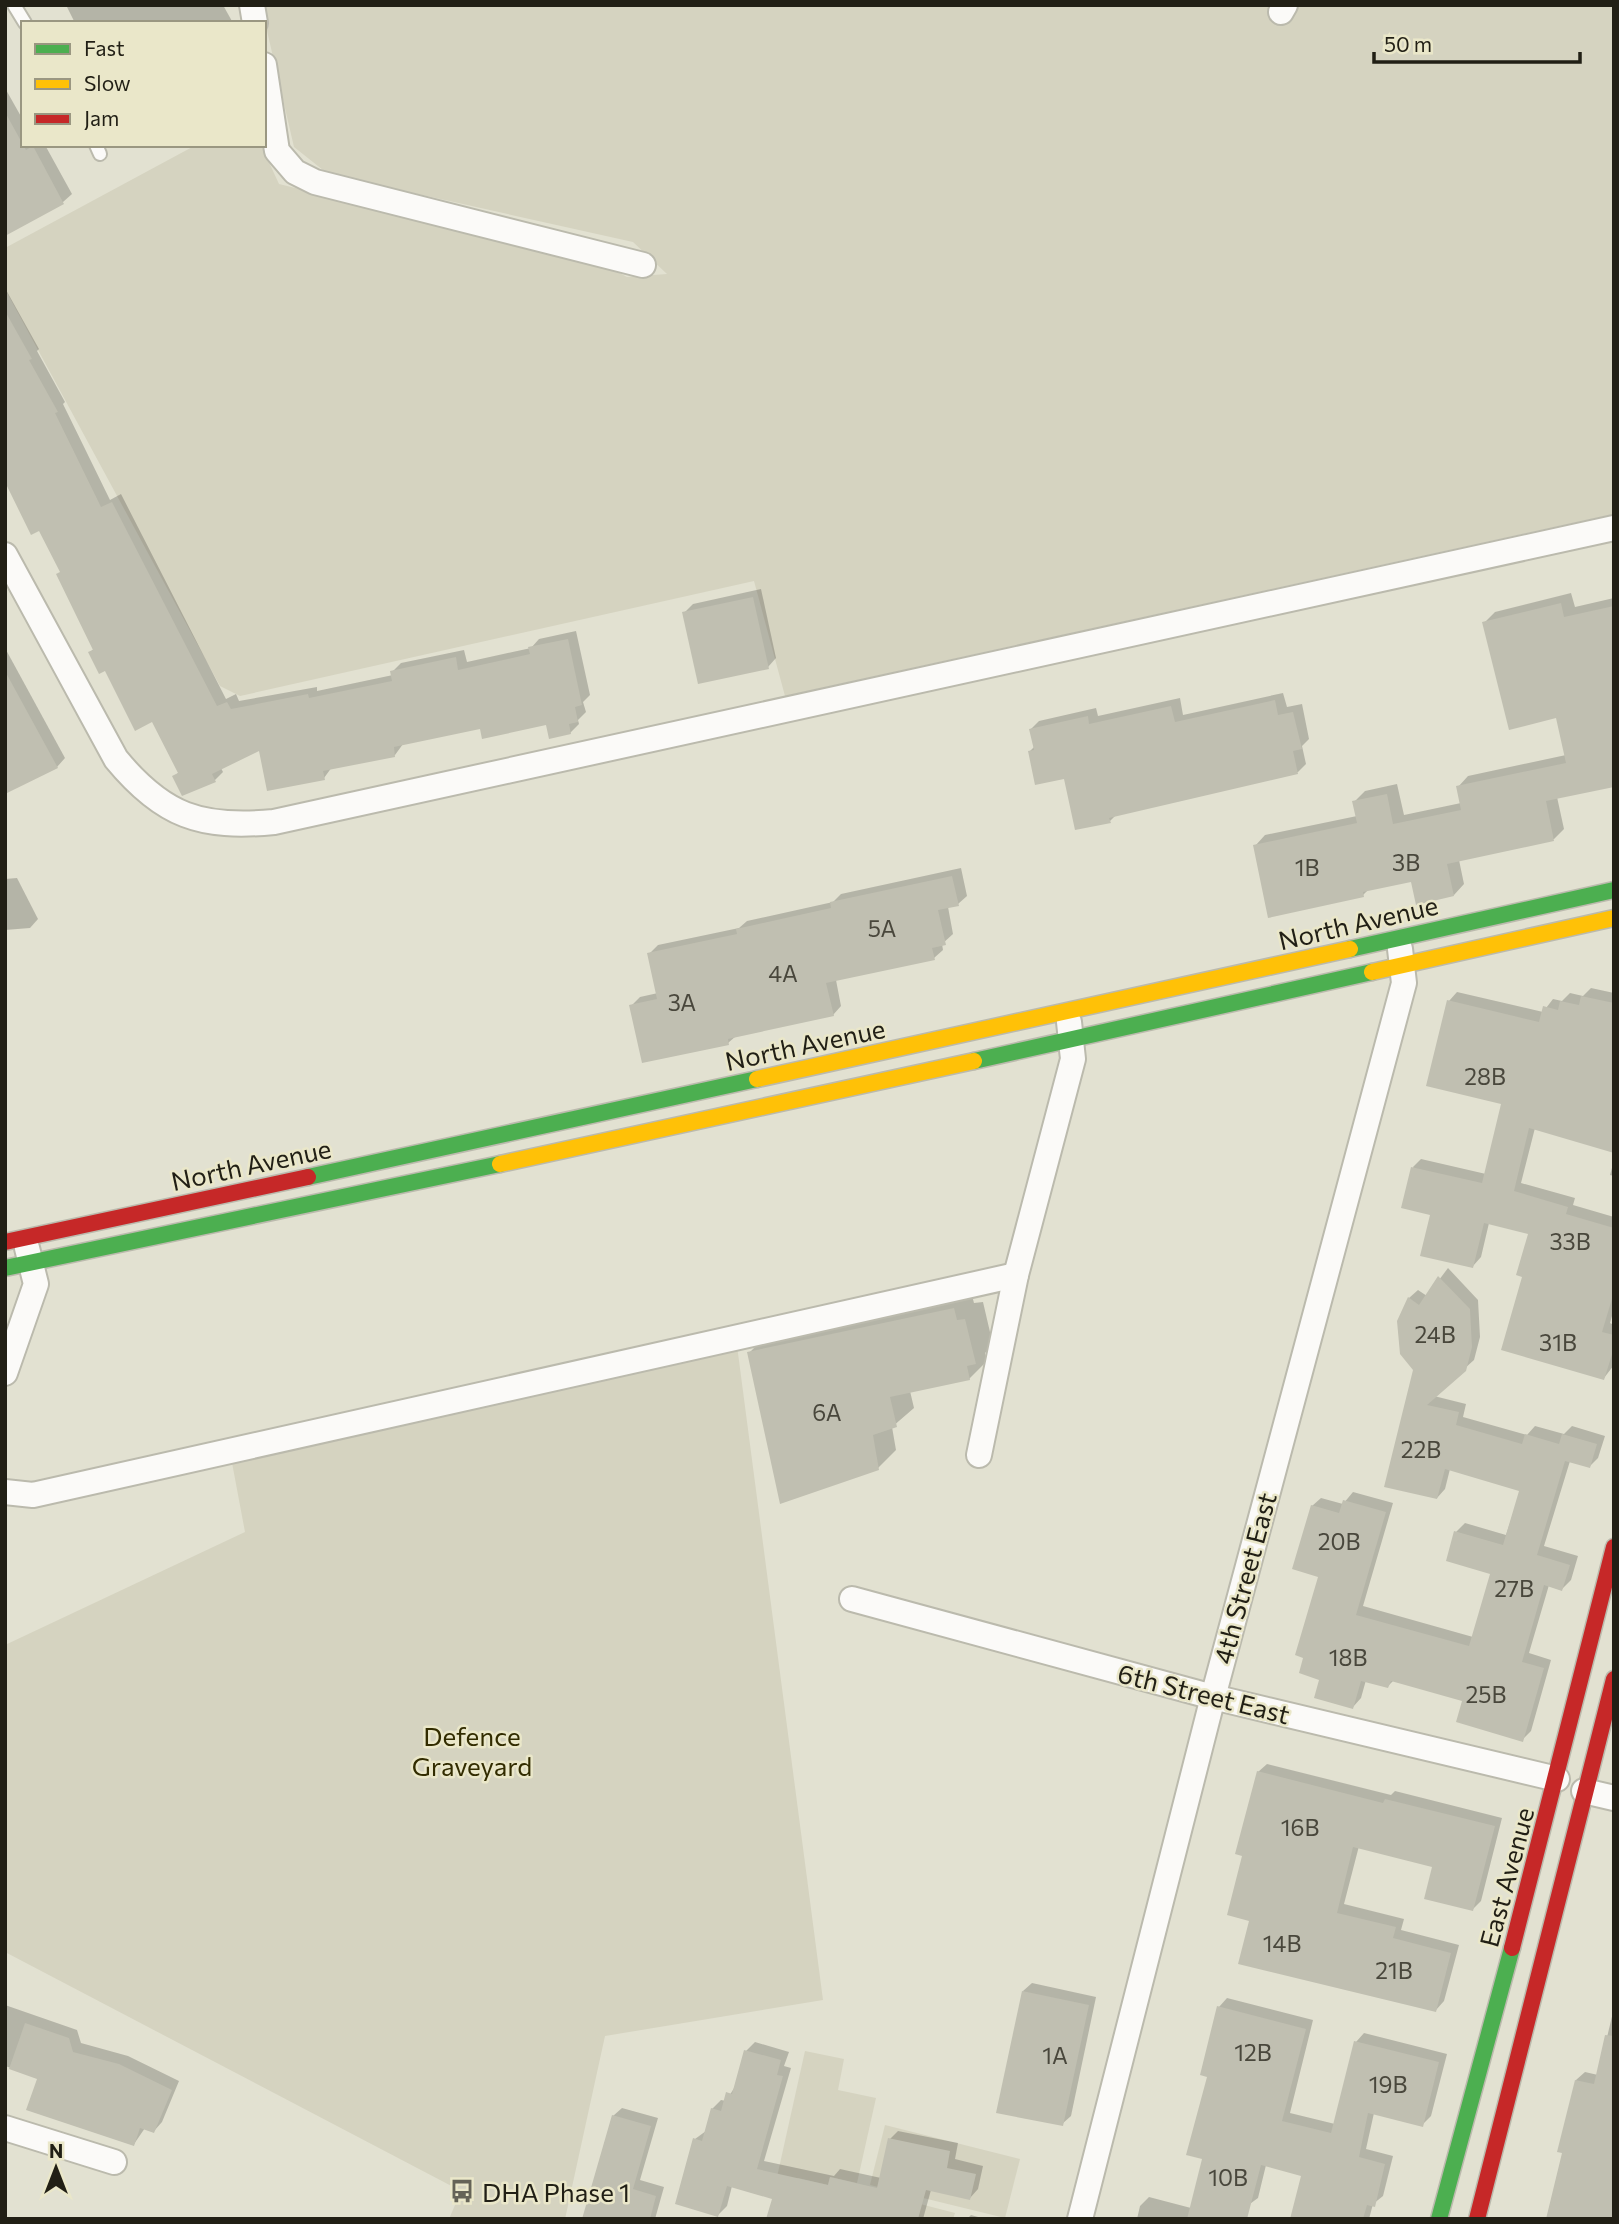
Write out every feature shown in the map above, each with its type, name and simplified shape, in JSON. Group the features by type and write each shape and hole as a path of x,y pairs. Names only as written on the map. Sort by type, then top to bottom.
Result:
{"street":[{"path":"266,78 277,151 295,172 315,181 643,265"},
{"path":"5,555 116,759 139,787 166,807 202,820 235,826 274,822 1614,528"},
{"name":"North Avenue","path":"15,1240 1068,1012 1614,890"},
{"name":"North Avenue","path":"5,1268 792,1102 1614,918"},
{"name":"4th Street East","path":"1080,2219 1213,1697 1401,997 1404,983 1398,939"},
{"path":"979,1455 1016,1275 1073,1059 1068,1012"},
{"path":"5,1373 36,1284 30,1262 15,1240"},
{"path":"5,1492 33,1495 1016,1275"},
{"name":"East Avenue","path":"1439,2219 1558,1779 1614,1547"},
{"name":"6th Street East","path":"852,1600 1213,1697 1558,1779"},
{"name":"East Avenue","path":"1477,2219 1614,1679"},
{"path":"1584,1791 1614,1798"},
{"path":"5,2128 114,2162"}],"lane":[{"path":"15,5 24,21"}],"green space":[{"path":"261,5 1614,5 1614,514 785,696 754,581 240,696 220,686 5,289 5,248 192,147 262,147 279,184 601,263 627,277 667,274 633,242 328,174 294,147"},
{"name":"Defence Graveyard","path":"736,1338 823,2000 605,2036 565,2219 449,2219 461,2191 5,1952 5,1645 245,1532 230,1452"},
{"path":"805,2051 844,2059 838,2090 876,2098 857,2183 830,2177 828,2185 798,2178 775,2186"},
{"path":"885,2125 1020,2159 1005,2218 870,2185"},
{"path":"870,2191 955,2213 953,2219 862,2219"}],"building":[{"path":"5,112 21,141 21,147 26,150 34,147 64,204 5,236"},
{"path":"5,311 58,412 55,413 101,507 112,502 217,706 227,702 231,709 308,694 309,698 392,681 390,671 456,657 458,670 530,654 528,647 568,639 582,705 575,707 578,722 569,724 571,734 549,739 546,725 482,739 480,729 394,747 395,757 323,771 325,780 267,791 259,751 212,774 216,782 182,796 172,776 178,773 152,722 135,731 105,671 99,674 88,652 93,650 56,574 60,572 39,531 31,535 5,482"},
{"path":"753,597 769,669 698,684 682,612"},
{"path":"1561,603 1564,617 1614,606 1614,787 1546,801 1554,841 1447,864 1454,896 1416,905 1411,882 1363,892 1364,897 1268,918 1253,845 1357,823 1352,801 1387,794 1393,824 1461,810 1456,786 1566,763 1556,718 1509,730 1482,622"},
{"path":"5,671 58,768 5,794"},
{"path":"1275,700 1278,715 1293,712 1302,749 1293,751 1298,774 1109,818 1111,823 1075,830 1064,779 1035,785 1028,751 1034,750 1029,729 1088,716 1089,724 1171,706 1175,722"},
{"path":"952,876 959,906 938,910 946,945 932,948 935,960 826,983 834,1016 728,1039 729,1045 642,1063 629,1005 657,999 647,953 737,934 736,929 831,908 830,902"},
{"path":"1581,996 1614,1003 1614,1153 1529,1128 1514,1191 1568,1207 1566,1214 1614,1228 1614,1292 1602,1332 1614,1335 1614,1348 1604,1380 1501,1350 1522,1277 1516,1275 1528,1234 1484,1223 1473,1268 1420,1256 1430,1215 1401,1208 1411,1167 1482,1183 1501,1104 1426,1086 1447,1000 1539,1022 1543,1006 1558,1010 1560,1001 1579,1005"},
{"path":"1438,1276 1470,1309 1472,1347 1466,1371 1427,1405 1459,1412 1456,1425 1522,1444 1525,1434 1559,1444 1562,1434 1597,1444 1590,1468 1565,1461 1537,1555 1570,1565 1562,1591 1544,1585 1522,1662 1544,1668 1523,1742 1456,1722 1462,1701 1391,1681 1388,1688 1361,1681 1353,1709 1314,1698 1319,1680 1299,1673 1303,1658 1295,1655 1318,1577 1292,1569 1311,1505 1339,1513 1343,1500 1386,1512 1356,1615 1469,1646 1490,1574 1446,1561 1454,1531 1503,1545 1519,1491 1445,1469 1437,1499 1384,1487 1413,1370 1400,1354 1397,1321 1408,1297 1419,1305"},
{"path":"954,1308 957,1320 965,1319 976,1364 967,1366 970,1380 890,1397 897,1427 873,1435 879,1470 780,1504 747,1352"},
{"path":"1257,1771 1383,1803 1385,1799 1495,1826 1473,1911 1424,1899 1432,1867 1353,1847 1337,1913 1396,1927 1393,1938 1451,1953 1436,2012 1238,1964 1249,1921 1227,1915 1242,1856 1235,1854"},
{"path":"1022,1991 1089,2005 1063,2126 996,2113"},
{"path":"1217,2006 1306,2029 1282,2121 1331,2133 1354,2041 1439,2062 1423,2127 1368,2113 1359,2157 1385,2164 1375,2207 1367,2205 1363,2219 1290,2219 1301,2176 1261,2165 1247,2219 1187,2219 1202,2159 1186,2155 1207,2077 1200,2075"},
{"path":"25,2023 69,2038 73,2052 119,2064 172,2090 154,2133 140,2128 134,2146 26,2110 37,2079 9,2069"},
{"path":"1605,2035 1614,2036 1614,2219 1546,2219 1562,2153 1557,2152 1575,2080 1594,2084"},
{"path":"744,2050 781,2060 777,2075 783,2076 757,2169 828,2185 830,2177 877,2188 888,2138 950,2151 947,2168 976,2174 970,2200 926,2190 918,2219 766,2219 772,2199 727,2186 718,2217 675,2204 693,2138 702,2141 711,2108 721,2111 726,2092 732,2094"},
{"path":"612,2115 651,2126 633,2189 656,2196 650,2219 582,2219"}],"traffic: fast":[{"path":"1350,949 1614,890"},
{"path":"974,1061 1372,972"},
{"path":"308,1177 757,1079"},
{"path":"5,1268 500,1164"},
{"path":"1439,2219 1512,1948"}],"traffic: slow":[{"path":"1372,972 1614,918"},
{"path":"757,1079 1350,949"},
{"path":"500,1164 974,1061"}],"traffic: jam":[{"path":"5,1242 308,1177"},
{"path":"1512,1948 1614,1547"},
{"path":"1477,2219 1614,1679"}],"place":[{"name":"DHA Phase 1","path":"462,2191"}]}
